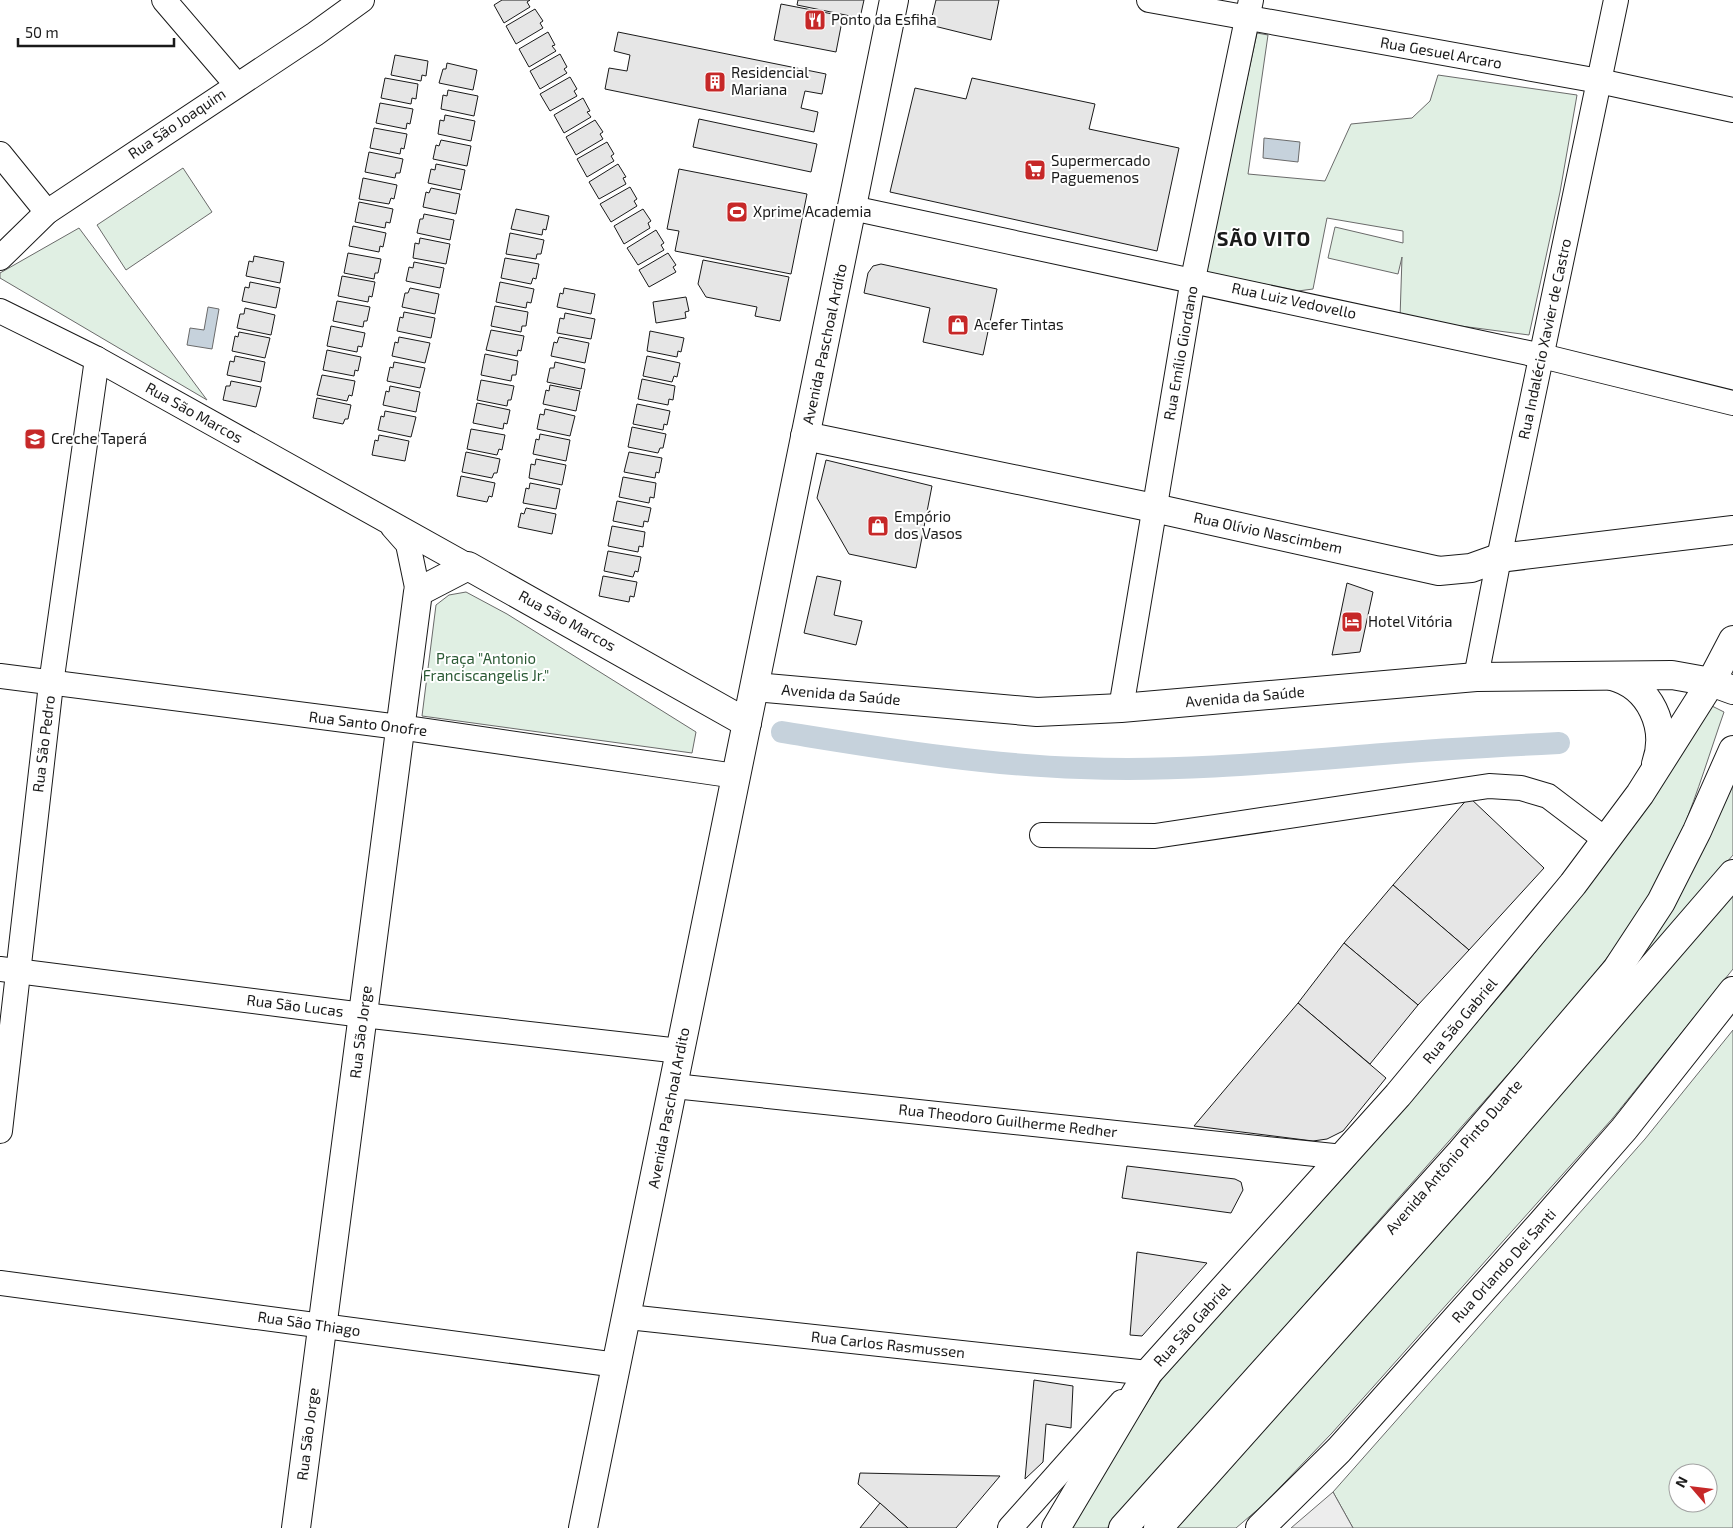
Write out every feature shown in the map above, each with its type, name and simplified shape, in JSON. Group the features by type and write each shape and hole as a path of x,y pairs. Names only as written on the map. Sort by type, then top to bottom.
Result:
{"main road":[{"name":"Avenida Paschoal Ardito","path":"583,1528 628,1317 680,1051 894,0"},
{"name":"Rua Olívio Nascimbem","path":"805,436 1154,508 1439,571 1471,568 1498,558 1733,530"},
{"path":"418,592 468,566"},
{"name":"Rua São Marcos","path":"468,566 747,723"},
{"name":"Rua São Jorge","path":"296,1528 418,592"},
{"name":"Rua São Gabriel","path":"1056,1528 1148,1373 1343,1157 1574,884 1651,776 1722,686 1733,640"},
{"path":"1606,674 1632,684 1645,694 1653,707 1658,720 1659,743 1658,756 1651,776"},
{"name":"Avenida da Saúde","path":"755,687 1037,712 1121,708 1476,678 1606,674 1672,675 1722,686"},
{"path":"716,705 734,704 744,698 755,687"},
{"name":"Avenida Antônio Pinto Duarte","path":"1123,1528 1461,1152 1617,968 1661,902 1696,832 1733,750"},
{"name":"Avenida Antônio Pinto Duarte","path":"1158,1528 1479,1168 1733,874"},
{"name":"Rua Orlando Dei Santi","path":"1260,1528 1339,1450 1547,1217 1624,1129 1733,991"}],"street":[{"path":"164,0 236,84"},
{"name":"Rua São Joaquim","path":"0,258 47,212 236,84 315,34 362,0"},
{"name":"Rua Gesuel Arcaro","path":"1149,0 1249,9 1733,110"},
{"name":"Rua Indalécio Xavier de Castro","path":"1476,678 1498,558 1616,0"},
{"name":"Rua Emílio Giordano","path":"1121,708 1193,279 1249,9"},
{"path":"0,154 47,212"},
{"name":"Rua Luiz Vedovello","path":"852,208 1193,279 1542,356 1733,403"},
{"name":"Rua São Marcos","path":"0,311 97,359 468,566"},
{"name":"Rua São Pedro","path":"0,1130 9,970 97,359"},
{"name":"Rua São Marcos","path":"386,520 408,544 418,592"},
{"name":"Rua Santo Onofre","path":"0,676 399,727 736,776"},
{"path":"1042,835 1154,836 1489,786 1521,788 1548,796 1606,840"},
{"name":"Rua São Lucas","path":"9,970 363,1015 680,1051"},
{"name":"Rua Theodoro Guilherme Redher","path":"674,1086 1343,1157"},
{"name":"Rua São Thiago","path":"0,1283 617,1365"},
{"name":"Rua Carlos Rasmussen","path":"628,1317 1148,1373"},
{"name":"Rua São Gabriel","path":"1010,1528 1148,1373"}],"green space":[{"path":"1257,33 1268,35 1248,174 1325,181 1351,124 1412,118 1430,101 1438,75 1577,95 1560,192 1529,335 1400,318 1402,257 1398,274 1328,258 1335,227 1403,243 1403,231 1327,218 1313,289 1298,291 1205,272"},
{"path":"183,168 212,212 126,270 97,225"},
{"path":"79,228 207,400 0,278 0,273"},
{"name":"Praça \"Antonio Franciscangelis Jr.\"","path":"466,592 507,614 696,732 692,753 422,716 436,605 449,595"},
{"path":"1712,706 1724,712 1682,831 1649,896 1593,976 1107,1528 1069,1528 1165,1374 1350,1170 1508,986 1580,897"},
{"path":"1733,779 1733,855 1636,968 1634,966"},
{"path":"1733,893 1733,969 1612,1119 1332,1433 1263,1505 1236,1528 1172,1528"},
{"path":"1733,1030 1733,1528 1353,1528 1333,1492 1645,1139"}],"shaded area":[{"path":"1264,138 1300,142 1298,162 1263,158"},
{"path":"208,307 219,309 212,349 187,345 190,328 204,330"},
{"path":"1333,1492 1353,1528 1291,1528"}],"building":[{"path":"502,0 530,0 527,2 530,7 504,23 494,5"},
{"path":"798,0 864,0 860,18 797,5"},
{"path":"936,0 999,0 991,40 930,25"},
{"path":"781,4 843,16 836,52 774,40"},
{"path":"535,9 543,21 540,23 543,28 516,44 506,26"},
{"path":"548,32 555,45 552,46 556,51 529,67 519,49"},
{"name":"Residencial Mariana","path":"618,32 826,74 822,94 805,91 801,108 818,112 814,132 605,89 609,68 627,71 630,55 614,51"},
{"path":"560,54 567,67 564,69 567,73 540,89 530,71"},
{"path":"395,55 428,61 426,76 422,75 421,81 391,75"},
{"path":"447,63 477,70 473,90 439,83"},
{"path":"570,77 577,89 574,91 577,96 550,111 540,94"},
{"path":"385,78 418,84 416,99 412,98 411,104 381,98"},
{"name":"Supermercado Paguemenos","path":"972,78 1095,104 1089,129 1179,148 1157,251 890,192 915,88 966,99"},
{"path":"448,90 478,96 474,116 441,109 443,95 447,96"},
{"path":"583,98 590,111 587,112 591,117 564,133 554,115"},
{"path":"380,103 413,109 410,124 407,123 406,129 376,123"},
{"path":"445,115 475,121 471,141 438,134 440,120 444,121"},
{"path":"699,119 817,144 811,172 693,147"},
{"path":"595,120 603,132 600,134 603,139 576,155 566,137"},
{"path":"374,128 407,134 404,149 401,148 400,154 370,148"},
{"path":"441,140 471,146 467,166 433,159 436,145 439,146"},
{"path":"607,142 614,154 611,156 614,161 587,177 577,159"},
{"path":"369,152 403,159 400,173 396,173 395,178 365,172"},
{"path":"436,164 465,170 461,190 428,183 431,169 435,170"},
{"path":"618,164 626,177 623,178 626,184 599,199 589,182"},
{"name":"Xprime Academia","path":"679,169 807,194 791,274 675,251 679,231 667,229"},
{"path":"363,178 397,185 394,199 391,198 389,204 359,199"},
{"path":"630,187 637,199 634,201 637,206 611,222 600,204"},
{"path":"431,188 460,194 456,214 423,207 426,192 429,193"},
{"path":"359,202 393,209 390,223 386,222 385,228 355,222"},
{"path":"516,209 549,216 546,230 543,229 542,235 511,229"},
{"path":"643,209 651,221 648,223 650,228 624,244 614,226"},
{"path":"424,214 454,220 450,240 417,233 420,219 423,219"},
{"path":"353,226 386,233 383,247 380,246 379,252 349,246"},
{"path":"656,230 664,243 661,245 664,250 638,265 627,248"},
{"path":"510,233 544,240 541,254 537,254 536,259 506,254"},
{"path":"420,238 450,244 446,264 413,258 415,243 419,244"},
{"path":"348,253 381,259 378,273 375,273 374,279 344,273"},
{"path":"668,253 676,265 673,267 676,272 649,287 639,270"},
{"path":"254,256 284,262 280,283 246,276 249,261 253,262"},
{"path":"505,258 539,264 536,279 533,278 531,284 501,278"},
{"path":"703,260 789,277 780,321 755,316 757,307 706,297 698,284"},
{"path":"414,262 444,268 440,288 406,281 409,267 413,268"},
{"name":"Acefer Tintas","path":"881,264 997,289 983,355 923,342 930,308 864,293 868,273 873,266"},
{"path":"342,276 375,282 372,297 369,296 368,302 338,296"},
{"path":"250,282 280,288 276,308 242,301 245,287 249,288"},
{"path":"500,282 534,289 531,303 527,302 526,308 496,302"},
{"path":"410,288 439,294 435,314 402,307 405,293 408,293"},
{"path":"564,288 595,294 591,314 557,307 560,293 563,294"},
{"path":"686,297 689,311 685,312 686,318 656,323 653,302"},
{"path":"337,301 370,307 367,321 364,321 363,327 333,321"},
{"path":"495,306 528,312 526,326 522,326 521,332 491,326"},
{"path":"245,308 275,315 271,335 237,328 240,314 244,314"},
{"path":"404,312 435,318 431,338 397,331 400,317 403,318"},
{"path":"565,313 595,319 591,339 557,333 560,318 564,319"},
{"path":"331,326 365,333 362,347 358,346 357,352 327,346"},
{"path":"491,330 524,336 521,351 518,350 517,356 486,350"},
{"path":"650,331 684,338 681,352 678,351 677,357 647,351"},
{"path":"239,332 270,338 265,358 232,351 235,336 238,337"},
{"path":"399,337 430,343 425,363 392,356 395,342 398,343"},
{"path":"559,337 589,343 585,363 551,356 554,342 557,343"},
{"path":"327,350 361,357 358,371 355,370 354,376 323,370"},
{"path":"485,354 518,361 516,375 512,375 511,381 481,375"},
{"path":"235,356 265,362 261,382 227,375 230,361 234,362"},
{"path":"647,356 680,363 677,377 674,376 672,382 643,376"},
{"path":"394,362 425,368 420,388 387,381 390,367 393,368"},
{"path":"555,362 585,369 581,389 547,382 550,368 554,368"},
{"path":"322,375 355,381 352,396 349,395 347,401 317,395"},
{"path":"642,379 675,386 673,400 669,399 668,405 638,399"},
{"path":"481,380 514,386 511,400 508,400 507,406 477,400"},
{"path":"231,381 261,387 256,407 223,400 226,386 230,386"},
{"path":"550,385 580,391 576,411 543,404 546,390 549,391"},
{"path":"390,386 420,392 416,412 383,405 386,391 389,392"},
{"path":"317,398 351,405 348,419 345,419 343,424 313,418"},
{"path":"477,403 510,410 507,424 504,423 503,429 473,423"},
{"path":"637,404 670,411 667,425 664,424 663,430 633,424"},
{"path":"545,409 575,416 570,436 537,429 540,414 544,415"},
{"path":"385,411 416,417 411,437 378,430 381,416 384,417"},
{"path":"632,427 666,434 663,448 660,448 658,453 628,447"},
{"path":"471,429 505,435 502,450 499,449 497,455 467,449"},
{"path":"540,434 570,440 566,461 533,454 536,439 539,440"},
{"path":"379,435 409,441 405,461 372,455 375,440 378,441"},
{"path":"466,452 500,459 497,473 494,473 492,478 462,472"},
{"path":"629,452 662,458 659,473 656,472 655,478 624,472"},
{"path":"536,459 566,465 562,485 529,478 531,464 535,465"},
{"name":"Empório dos Vasos","path":"826,460 932,486 916,568 849,554 817,498"},
{"path":"461,476 495,483 492,497 489,496 487,502 457,496"},
{"path":"623,477 656,483 654,498 650,497 649,503 619,497"},
{"path":"530,483 560,489 556,509 523,503 526,488 529,489"},
{"path":"617,501 651,508 648,522 644,521 643,527 613,521"},
{"path":"526,508 556,514 552,534 518,527 521,513 524,514"},
{"path":"612,526 645,532 643,547 639,546 638,552 608,546"},
{"path":"608,551 641,557 638,572 635,571 633,577 604,571"},
{"path":"603,576 637,582 634,597 630,596 629,602 599,596"},
{"path":"817,576 841,581 834,615 862,621 856,645 804,633"},
{"name":"Hotel Vitória","path":"1347,583 1373,592 1360,652 1332,655"},
{"path":"1469,797 1544,868 1469,950 1393,885"},
{"path":"1393,885 1469,950 1418,1005 1344,943"},
{"path":"1344,943 1418,1005 1370,1064 1298,1003"},
{"path":"1298,1003 1386,1078 1343,1131 1327,1139 1313,1141 1194,1126"},
{"path":"1127,1166 1235,1179 1241,1182 1243,1190 1231,1213 1122,1198"},
{"path":"1137,1252 1207,1263 1142,1336 1130,1335"},
{"path":"1034,1380 1073,1386 1071,1428 1046,1424 1043,1462 1025,1479"},
{"path":"860,1473 1000,1476 956,1528 908,1528 858,1484"},
{"path":"880,1503 908,1528 860,1528"}],"waterway":[{"path":"782,732 968,760 1043,766 1119,769 1232,766 1559,743"}],"place":[{"name":"Ponto da Esfiha","path":"815,20"},
{"name":"Residencial Mariana","path":"715,82"},
{"name":"Supermercado Paguemenos","path":"1035,170"},
{"name":"Xprime Academia","path":"737,212"},
{"name":"Acefer Tintas","path":"958,325"},
{"name":"Creche Taperá","path":"35,439"},
{"name":"Empório dos Vasos","path":"878,526"},
{"name":"Hotel Vitória","path":"1352,622"}],"district":[{"name":"SÃO VITO","path":"1264,239"}]}
